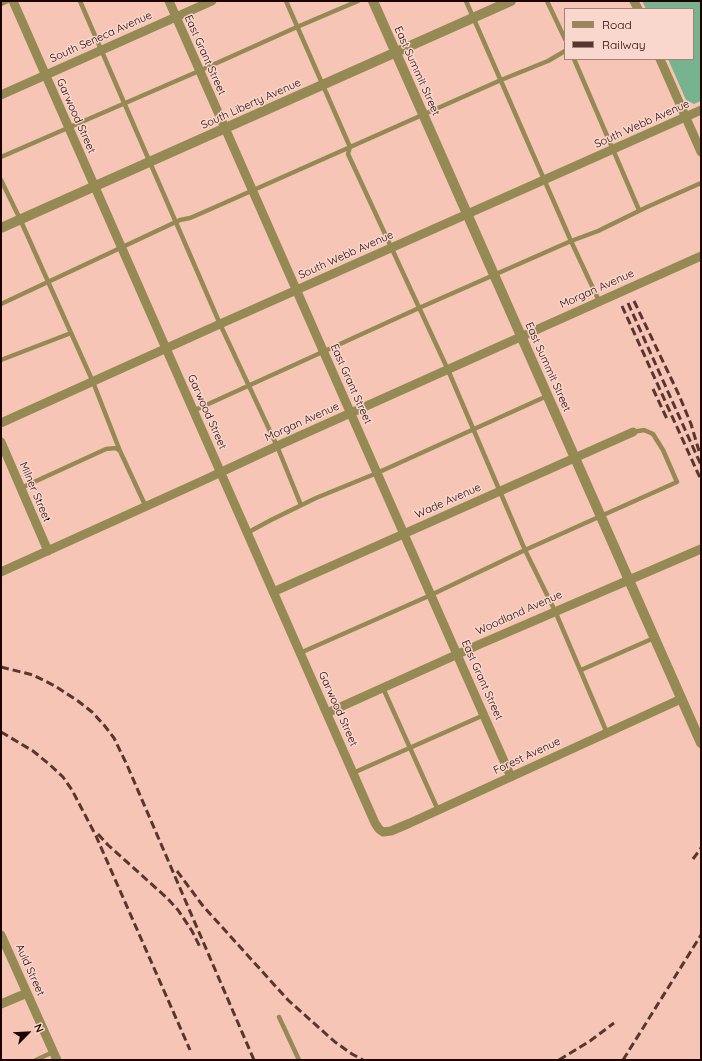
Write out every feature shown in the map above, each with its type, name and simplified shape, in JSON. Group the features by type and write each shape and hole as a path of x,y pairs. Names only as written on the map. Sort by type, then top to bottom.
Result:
{"street":[{"name":"Garwood Street","path":"13,1 375,824 382,831"},
{"name":"East Grant Street","path":"169,1 511,777"},
{"name":"South Seneca Avenue","path":"1,95 212,1"},
{"name":"East Summit Street","path":"373,1 701,743"},
{"name":"South Liberty Avenue","path":"1,228 511,1"},
{"path":"660,60 701,152"},
{"name":"South Webb Avenue","path":"1,423 701,110"},
{"name":"Morgan Avenue","path":"1,572 277,446 701,256"},
{"name":"Wade Avenue","path":"273,592 633,432"},
{"name":"Milner Street","path":"1,442 48,551"},
{"name":"Woodland Avenue","path":"327,713 555,611 701,549"},
{"name":"Forest Avenue","path":"382,831 390,831 438,810 681,699"},
{"name":"Auld Street","path":"1,935 55,1056"},
{"path":"1,1004 27,993"}],"lane":[{"path":"1,4 8,1"},
{"path":"80,1 220,324 277,446 301,505"},
{"path":"286,1 350,147 348,154 448,370 525,550 555,611 607,733"},
{"path":"1,157 358,1"},
{"path":"466,1 544,180 599,301"},
{"path":"547,1 564,37"},
{"path":"1,304 176,222 204,212 501,80 548,61 564,52"},
{"path":"574,60 639,210"},
{"path":"1,180 71,333 120,451 146,507"},
{"path":"193,411 324,353 419,308 598,231 639,210 701,183"},
{"path":"1,360 71,333"},
{"path":"247,533 301,505 377,473 547,396"},
{"path":"300,653 431,595 525,550 677,482 663,450 653,434 644,430 633,432"},
{"path":"21,488 106,449 116,448 120,451"},
{"path":"581,670 654,638"},
{"path":"383,688 438,810"},
{"path":"353,773 484,715"},
{"path":"279,1017 299,1060"},
{"path":"36,1060 55,1056"}],"green space":[{"path":"642,1 701,1 701,101 694,104 686,100 668,60 694,60 694,8 646,8"}],"railway":[{"path":"634,301 679,395 691,424 699,451"},
{"path":"628,303 701,465"},
{"path":"622,306 701,480"},
{"path":"653,389 667,419"},
{"path":"1,667 33,675 55,686 92,712 114,738 254,1060"},
{"path":"1,732 33,751 49,764 63,777 72,790 96,836 190,1050"},
{"path":"98,834 178,910 192,931 201,949"},
{"path":"693,859 701,848"},
{"path":"177,871 203,906 288,1000 335,1042 363,1060"},
{"path":"623,1060 701,935"},
{"path":"559,1060 590,1041 614,1023"}]}
